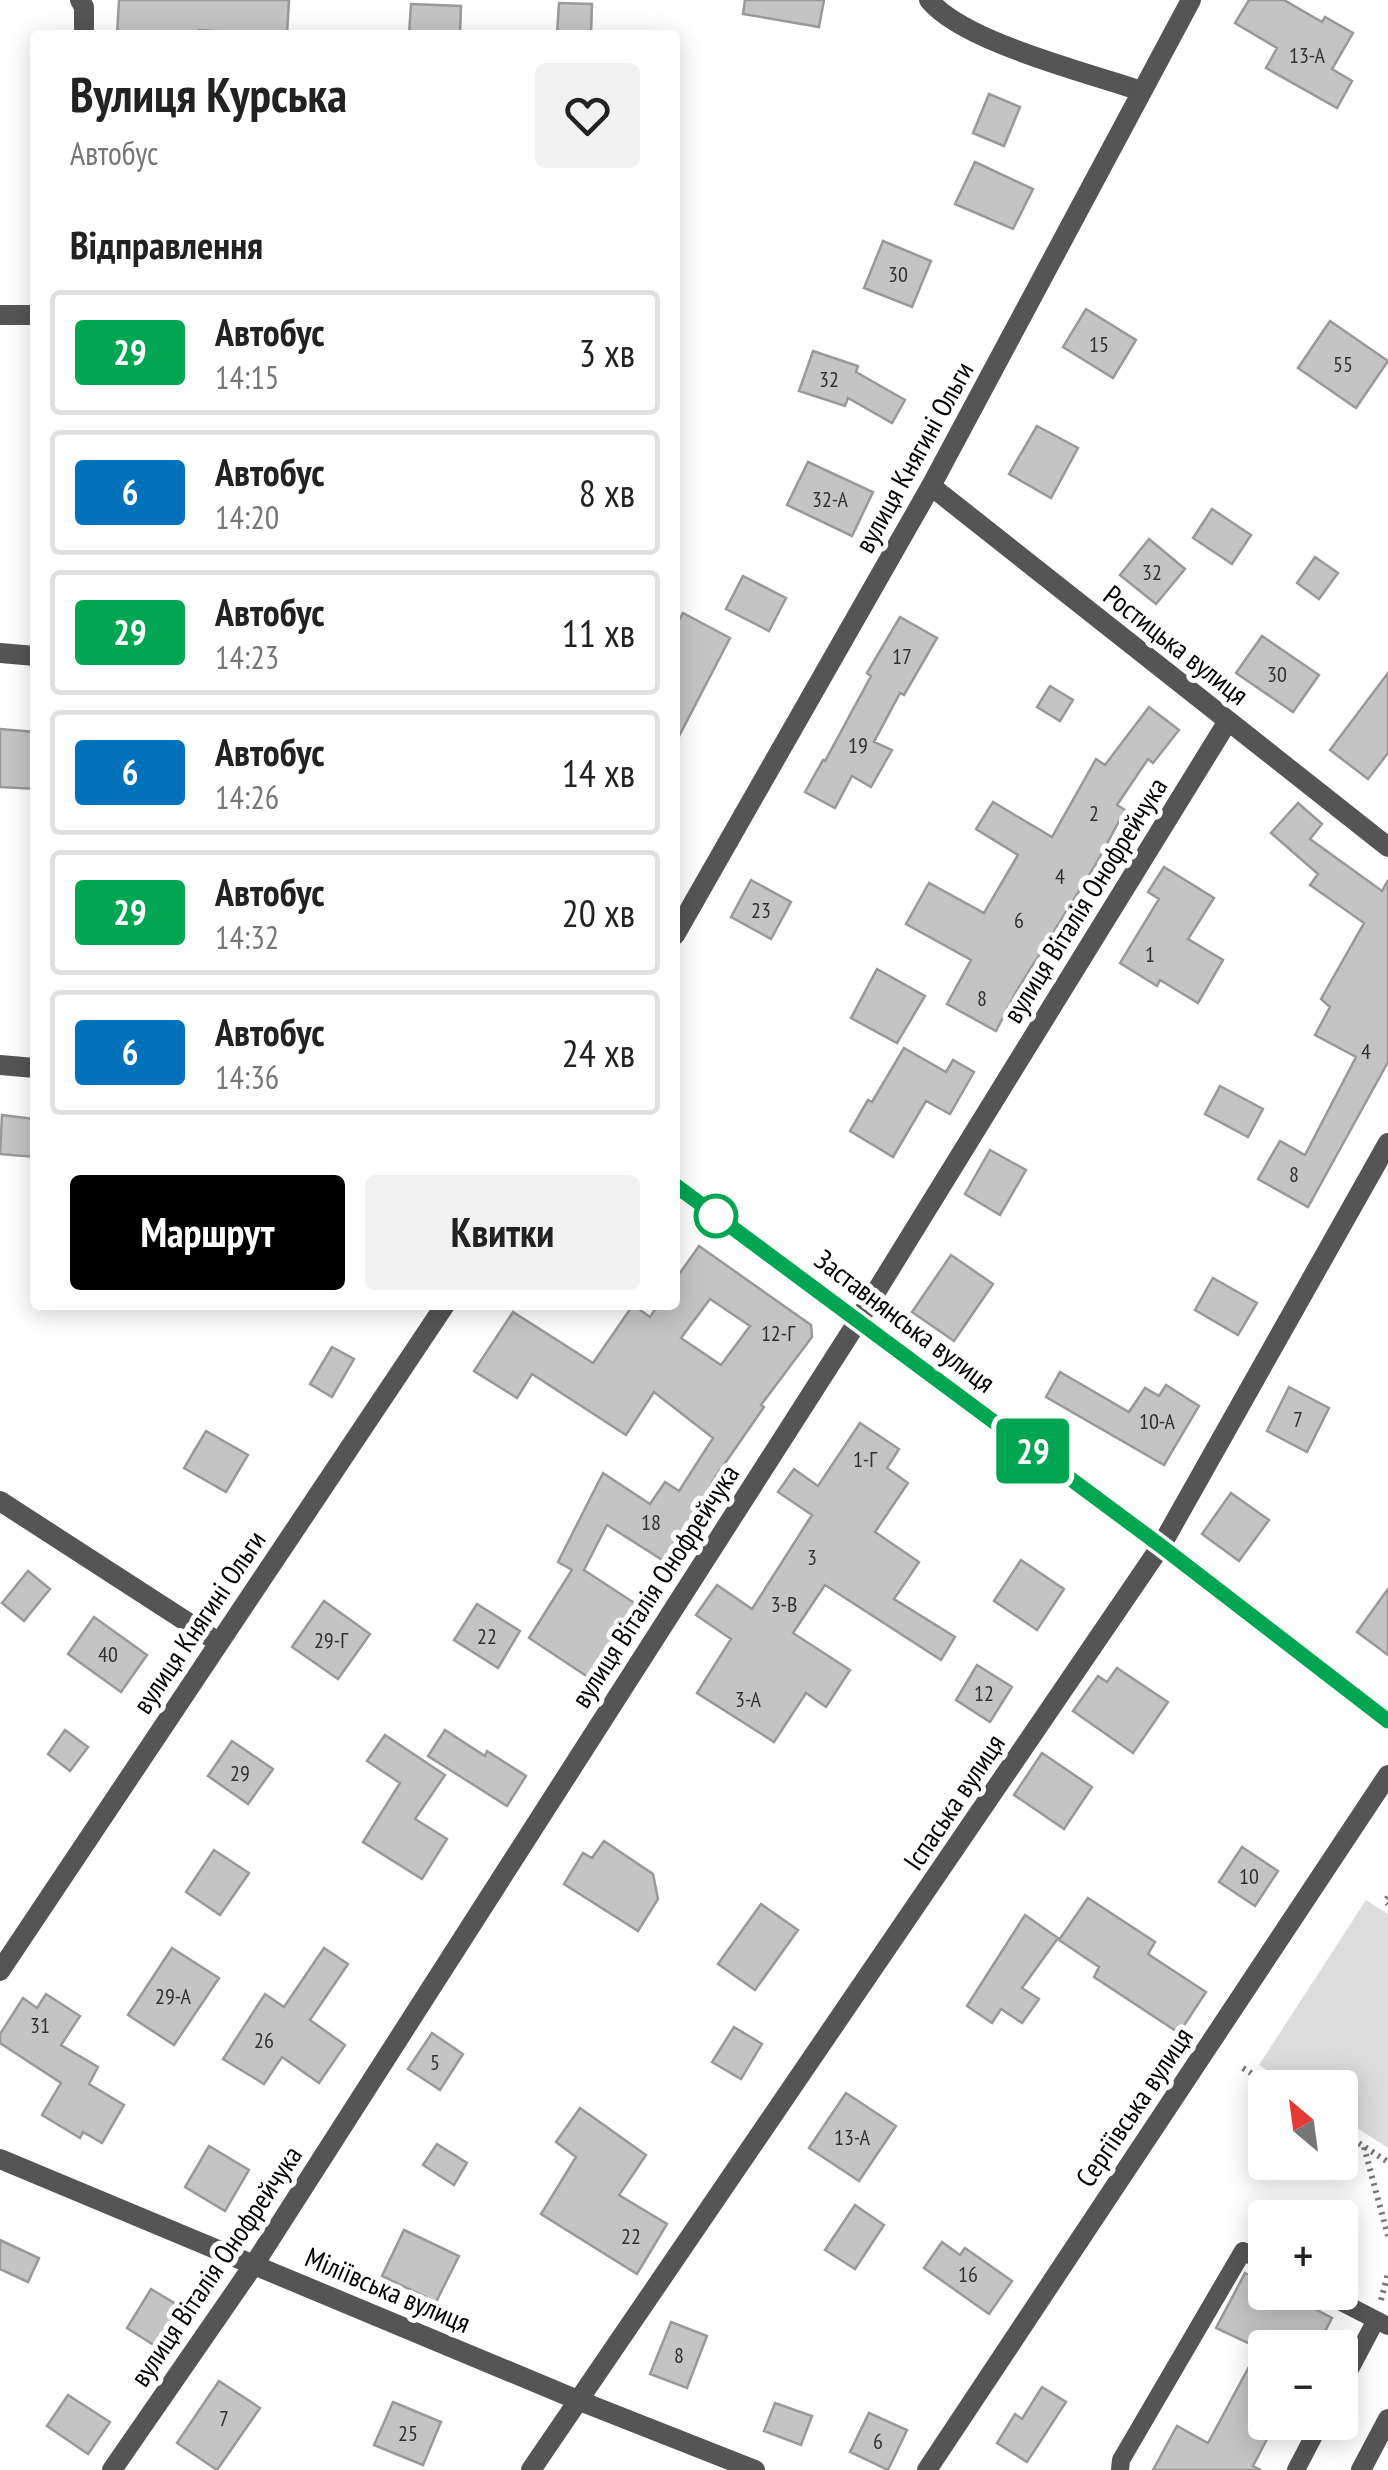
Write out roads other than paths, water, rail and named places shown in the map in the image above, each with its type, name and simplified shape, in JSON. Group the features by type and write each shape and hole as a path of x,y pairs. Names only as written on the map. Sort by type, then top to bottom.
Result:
{"street":[{"path":"80,0 84,7 84,30"},
{"path":"929,0 941,14 970,32 1141,92"},
{"name":"вулиця Княгині Ольги","path":"680,926 931,486 1191,0"},
{"path":"0,315 30,316"},
{"name":"Ростицька вулиця","path":"931,486 1388,846"},
{"path":"0,653 30,656"},
{"name":"вулиця Віталія Онофрейчука","path":"112,2470 255,2263 858,1321 1228,721"},
{"path":"0,1065 30,1068"},
{"name":"Іспаська вулиця","path":"531,2470 1161,1546 1388,1143"},
{"name":"Заставнянська вулиця","path":"680,1189 1161,1546 1388,1721"},
{"name":"вулиця Княгині Ольги","path":"0,1971 442,1310"},
{"path":"0,1500 218,1642"},
{"name":"Сергіївська вулиця","path":"926,2470 1388,1775"},
{"name":"Міліївська вулиця","path":"0,2159 755,2470"},
{"path":"1361,2470 1388,2419"}],"lane":[{"path":"1120,2470 1121,2460 1243,2252 1248,2254"},
{"path":"1357,2310 1382,2323 1358,2360"},
{"path":"1296,2470 1312,2440"}]}
